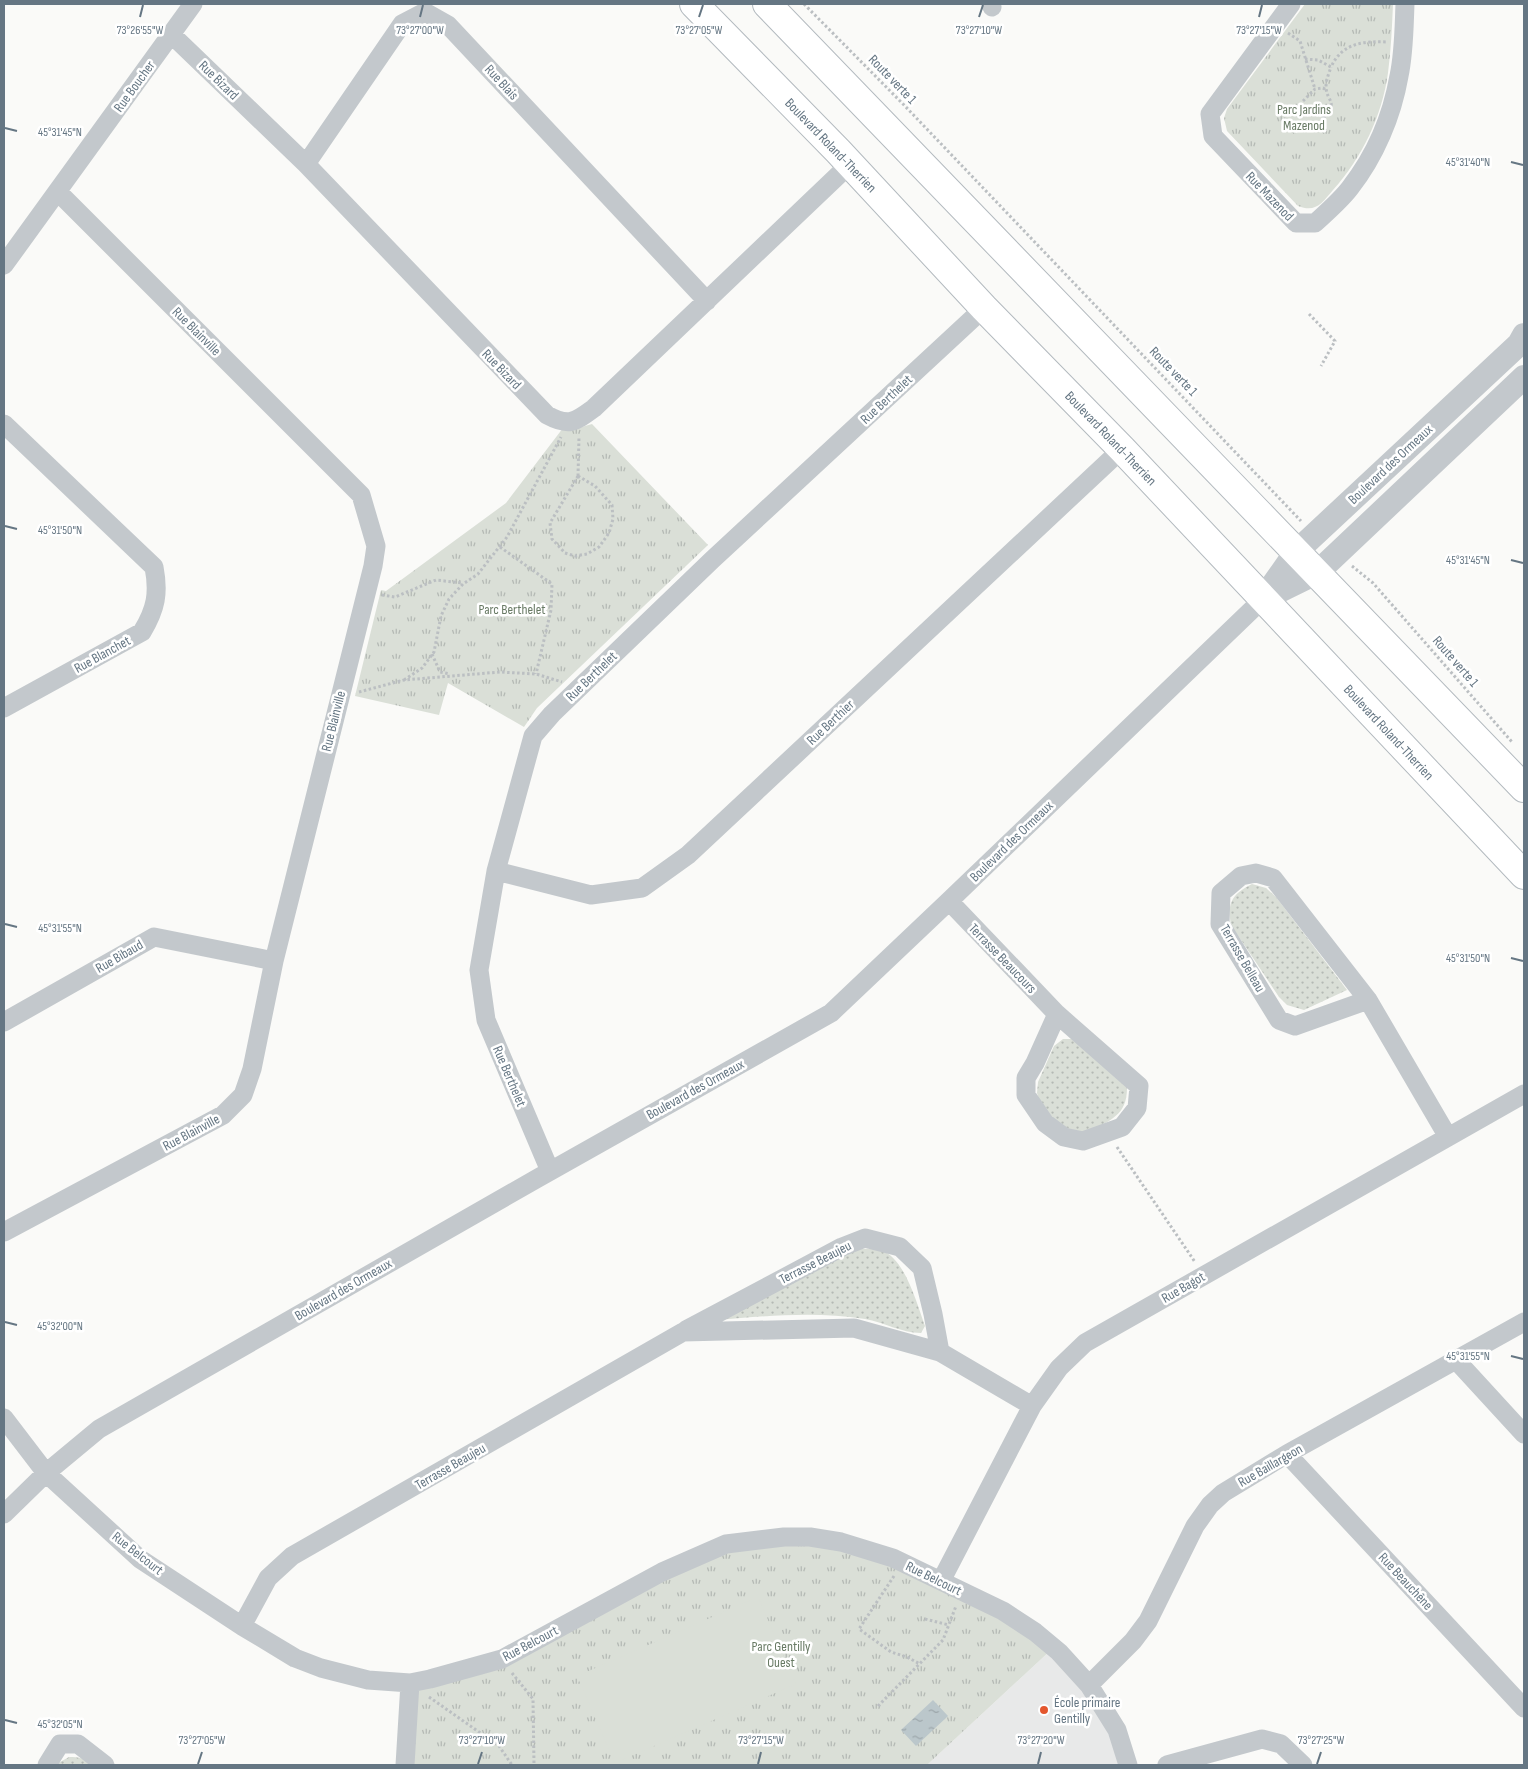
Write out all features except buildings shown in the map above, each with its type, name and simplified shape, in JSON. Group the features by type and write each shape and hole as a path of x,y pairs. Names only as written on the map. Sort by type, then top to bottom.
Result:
{"main road":[{"name":"Boulevard Roland-Therrien","path":"694,4 850,164 984,308 1122,449 1524,875"},
{"path":"767,4 1305,543 1524,788"}],"street":[{"name":"Rue Boucher","path":"4,265 193,4"},
{"name":"Rue Mazenod","path":"1291,4 1210,114 1212,136 1296,223 1315,223 1349,189 1363,170 1382,134 1393,104 1400,76 1405,4"},
{"name":"Rue Blais","path":"306,164 402,24 425,12 448,25 707,301"},
{"name":"Rue Bizard","path":"171,34 306,164 547,415 557,421 574,421"},
{"path":"574,421 594,408 850,164"},
{"name":"Rue Blainville","path":"4,1232 223,1116 243,1095 252,1068 274,961 366,593 376,546 361,495 58,192"},
{"name":"Rue Berthelet","path":"550,1171 486,1020 479,970 496,871 533,736 552,714 719,554 984,308"},
{"name":"Boulevard des Ormeaux","path":"4,1514 46,1473 99,1429 830,1013 1263,599 1305,543 1519,344 1524,335"},
{"name":"Boulevard des Ormeaux","path":"1263,599 1326,565 1524,377"},
{"name":"Rue Blanchet","path":"4,424 154,567 157,586 152,616 142,632 4,708"},
{"name":"Rue Berthier","path":"496,871 591,895 642,888 688,855 1122,449"},
{"name":"Terrasse Belleau","path":"1368,1000 1295,1026 1279,1020 1220,924 1221,893 1241,876 1256,873 1273,878 1368,1000 1448,1137"},
{"name":"Terrasse Beaucours","path":"949,901 1057,1014 1139,1086 1137,1108 1122,1127 1083,1141 1064,1137 1045,1124 1026,1096 1026,1078 1035,1064 1057,1014"},
{"name":"Rue Bibaud","path":"4,1022 154,937 274,961"},
{"name":"Rue Bagot","path":"941,1581 1032,1406 1059,1368 1085,1343 1524,1094"},
{"name":"Terrasse Beaujeu","path":"242,1626 268,1578 292,1556 683,1332 842,1247 865,1238 900,1247 922,1268 940,1352"},
{"name":"Rue Baillargeon","path":"1090,1685 1133,1641 1148,1621 1195,1526 1210,1505 1223,1493 1287,1454 1524,1322"},
{"name":"Terrasse Beaujeu","path":"683,1332 854,1328 940,1352 1032,1406"},
{"path":"1456,1360 1524,1434"},
{"name":"Rue Belcourt","path":"4,1418 46,1473 140,1559 242,1626 295,1658 321,1668 368,1680 410,1684 502,1660 662,1572 726,1544 784,1537 810,1538 841,1542 893,1558 1003,1611 1035,1632 1060,1652 1090,1685 1117,1730 1128,1765"},
{"name":"Rue Beauchêne","path":"1287,1454 1524,1708"},
{"path":"405,1765 410,1684"},
{"path":"1167,1765 1262,1738 1281,1744 1303,1765"},
{"path":"47,1765 60,1744 78,1744 105,1765"}],"path":[{"name":"Route verte 1","path":"804,4 916,119 1305,543"},
{"path":"1300,41 1315,89"},
{"path":"1323,118 1332,103 1326,90 1330,67 1340,54 1355,43 1366,41 1402,43"},
{"path":"1306,59 1318,60 1330,67"},
{"path":"1303,100 1315,89 1323,88 1326,90"},
{"path":"1309,314 1335,341 1321,366"},
{"path":"574,421 578,476 550,524 552,539 565,553 575,556 587,554 599,547 609,533 613,519 612,505 595,486 578,476"},
{"path":"404,680 422,668 432,654 441,616 448,599 463,584 478,574 508,537 574,421"},
{"path":"500,547 552,584 551,610 536,674"},
{"name":"Route verte 1","path":"1326,565 1351,564 1373,583 1518,748"},
{"path":"366,593 395,597 436,580 463,584"},
{"path":"432,654 440,672 453,675"},
{"path":"339,698 404,680 500,672 536,674 555,679 576,691"},
{"path":"1107,1132 1204,1275"},
{"path":"888,1586 859,1629 892,1652 920,1664"},
{"path":"878,1706 943,1640 962,1591"},
{"path":"926,1619 949,1626"},
{"path":"502,1660 533,1699 534,1765"},
{"path":"410,1684 499,1746 512,1765"}],"shaded area":[{"name":"École primaire Gentilly","path":"1051,1650 1086,1688 1124,1765 927,1765"}],"green space":[{"name":"Parc Jardins Mazenod","path":"1305,4 1393,4 1388,73 1376,120 1362,150 1343,178 1322,203 1310,208 1298,206 1227,131 1224,118 1227,109"},
{"path":"1302,99 1325,119 1303,140 1283,123"},
{"name":"Parc Berthelet","path":"592,424 708,545 537,708 524,727 448,683 439,715 355,696 381,590 386,591 506,503 563,428 578,428"},
{"path":"1252,884 1266,888 1276,897 1347,990 1304,1010 1287,1005 1279,997 1231,925 1230,911 1233,900 1240,892"},
{"path":"1063,1039 1072,1039 1127,1085 1125,1104 1121,1110 1111,1120 1088,1133 1059,1127 1043,1110 1037,1093 1038,1082 1054,1046"},
{"path":"857,1249 881,1250 897,1262 914,1294 925,1326 921,1333 906,1331 865,1319 828,1315 791,1315 717,1320"},
{"name":"Parc Gentilly Ouest","path":"783,1541 873,1556 963,1596 1051,1650 927,1765 410,1765 414,1688 500,1663 726,1547"},
{"path":"758,1597 796,1684 615,1763 577,1676"},
{"path":"69,1757 82,1758 93,1765 57,1765"}],"water":[{"path":"933,1700 948,1716 916,1746 901,1730"}],"place":[{"name":"École primaire Gentilly","path":"1044,1710"}]}
